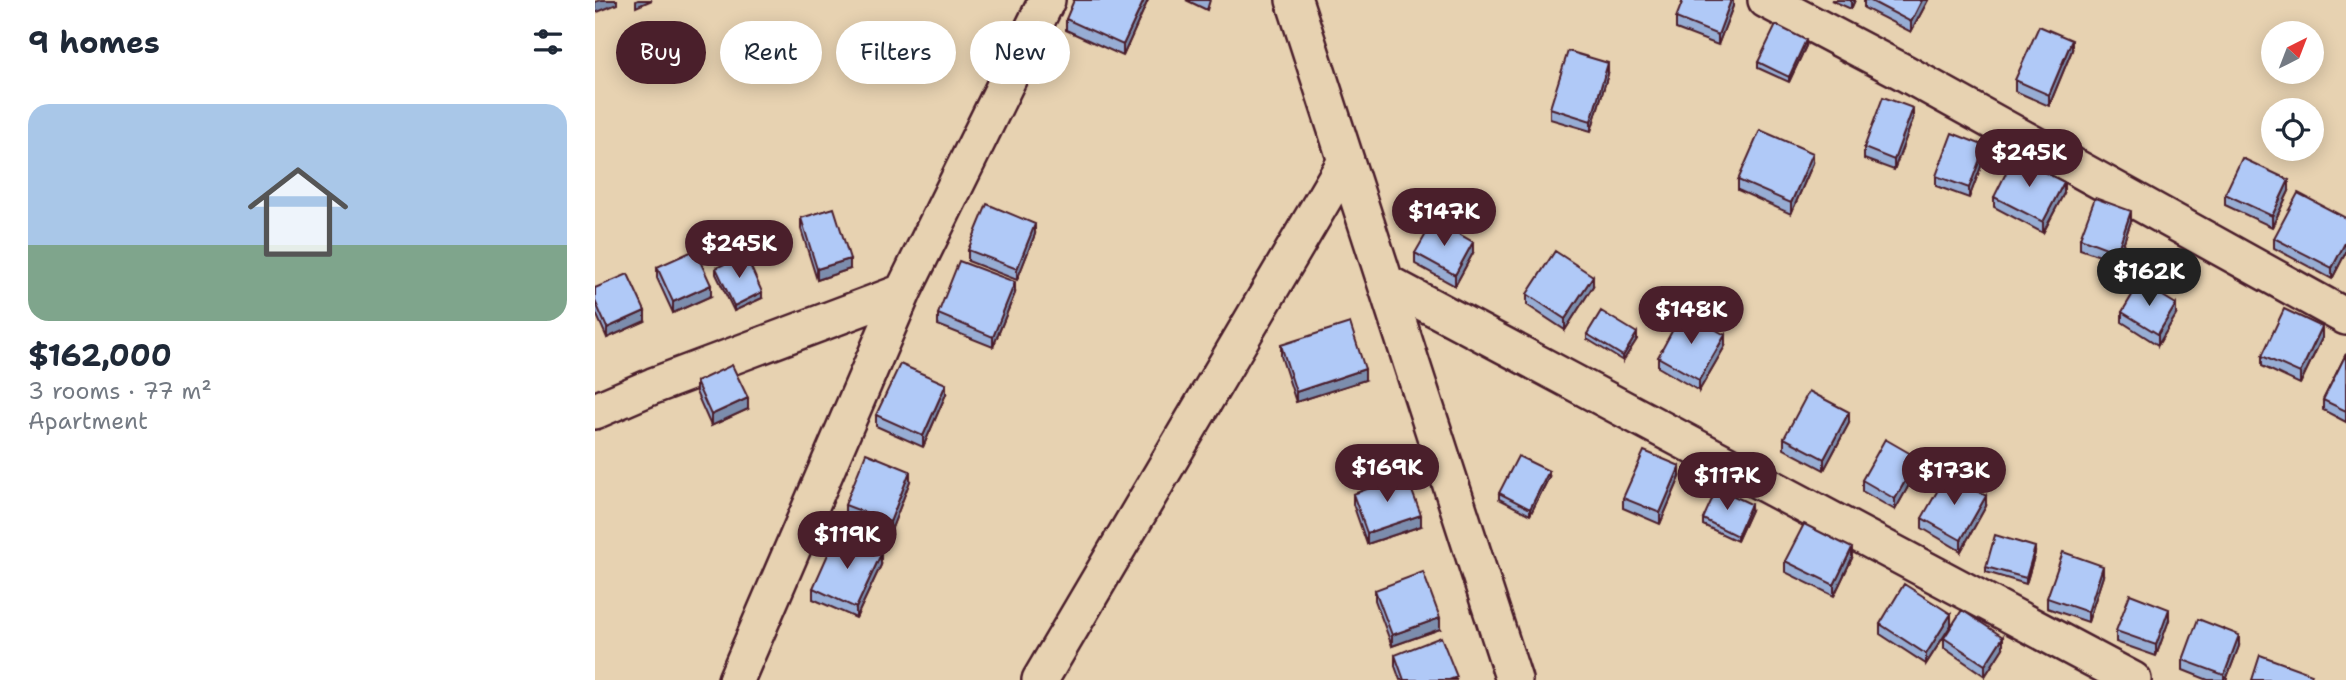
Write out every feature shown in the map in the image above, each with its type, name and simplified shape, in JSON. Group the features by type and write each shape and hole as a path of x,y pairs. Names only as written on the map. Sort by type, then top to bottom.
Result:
{"street":[{"path":"736,680 903,292 1047,0"},
{"path":"1294,0 1514,680"},
{"path":"1766,0 1905,73 2346,317"},
{"path":"1040,680 1346,161"},
{"path":"1387,284 2133,680"},
{"path":"595,411 653,386 903,292"}],"building":[{"path":"1074,0 1144,0 1123,45 1066,19"},
{"path":"1683,0 1731,0 1718,35 1676,18"},
{"path":"1869,0 1922,0 1911,22"},
{"path":"1776,25 1806,40 1789,77 1758,62"},
{"path":"2039,26 2072,40 2049,95 2015,80"},
{"path":"1568,51 1608,63 1591,121 1550,108"},
{"path":"1883,97 1913,108 1894,160 1864,148"},
{"path":"1760,130 1813,153 1791,203 1738,180"},
{"path":"1952,133 1985,146 1969,188 1936,176"},
{"path":"2014,157 2064,182 2043,222 1994,197"},
{"path":"2242,158 2289,180 2272,216 2225,194"},
{"path":"2298,193 2346,218 2346,241 2332,268 2274,238"},
{"path":"2095,198 2131,211 2117,252 2080,238"},
{"path":"987,204 1035,224 1017,269 968,250"},
{"path":"834,208 850,259 817,269 801,218"},
{"path":"1434,220 1473,242 1455,275 1415,253"},
{"path":"695,250 711,285 673,302 657,267"},
{"path":"1555,251 1593,276 1565,319 1527,294"},
{"path":"745,254 762,292 734,306 716,268"},
{"path":"959,261 1015,282 993,337 938,314"},
{"path":"628,274 645,311 607,328 595,301 595,288"},
{"path":"2140,282 2176,304 2158,334 2122,312"},
{"path":"2284,309 2322,327 2300,373 2262,356"},
{"path":"1601,311 1637,333 1623,356 1587,334"},
{"path":"1683,311 1725,335 1699,380 1658,357"},
{"path":"1350,323 1365,369 1296,392 1281,345"},
{"path":"2346,354 2346,411 2323,400"},
{"path":"900,364 946,384 923,436 876,415"},
{"path":"732,365 748,398 711,415 696,382"},
{"path":"1809,391 1849,412 1824,459 1784,438"},
{"path":"1885,439 1918,458 1895,499 1862,480"},
{"path":"1644,451 1680,466 1660,513 1623,498"},
{"path":"866,453 910,471 890,522 845,505"},
{"path":"1518,456 1549,471 1530,509 1499,493"},
{"path":"1947,474 1986,496 1961,540 1922,518"},
{"path":"1406,475 1421,515 1367,533 1353,494"},
{"path":"1717,488 1751,504 1737,536 1703,519"},
{"path":"1804,524 1852,548 1834,585 1785,561"},
{"path":"837,534 881,554 856,608 813,588"},
{"path":"1995,535 2035,547 2026,578 1986,567"},
{"path":"2063,552 2103,566 2088,612 2047,598"},
{"path":"1423,572 1440,618 1392,635 1375,590"},
{"path":"1904,584 1951,614 1926,654 1880,624"},
{"path":"2130,594 2169,609 2156,645 2116,631"},
{"path":"1962,610 2003,637 1985,665 1944,638"},
{"path":"2198,619 2239,635 2224,675 2183,660"},
{"path":"1441,637 1457,677 1449,680 1404,680 1395,655"},
{"path":"2260,655 2312,674 2310,680 2252,680"}]}
